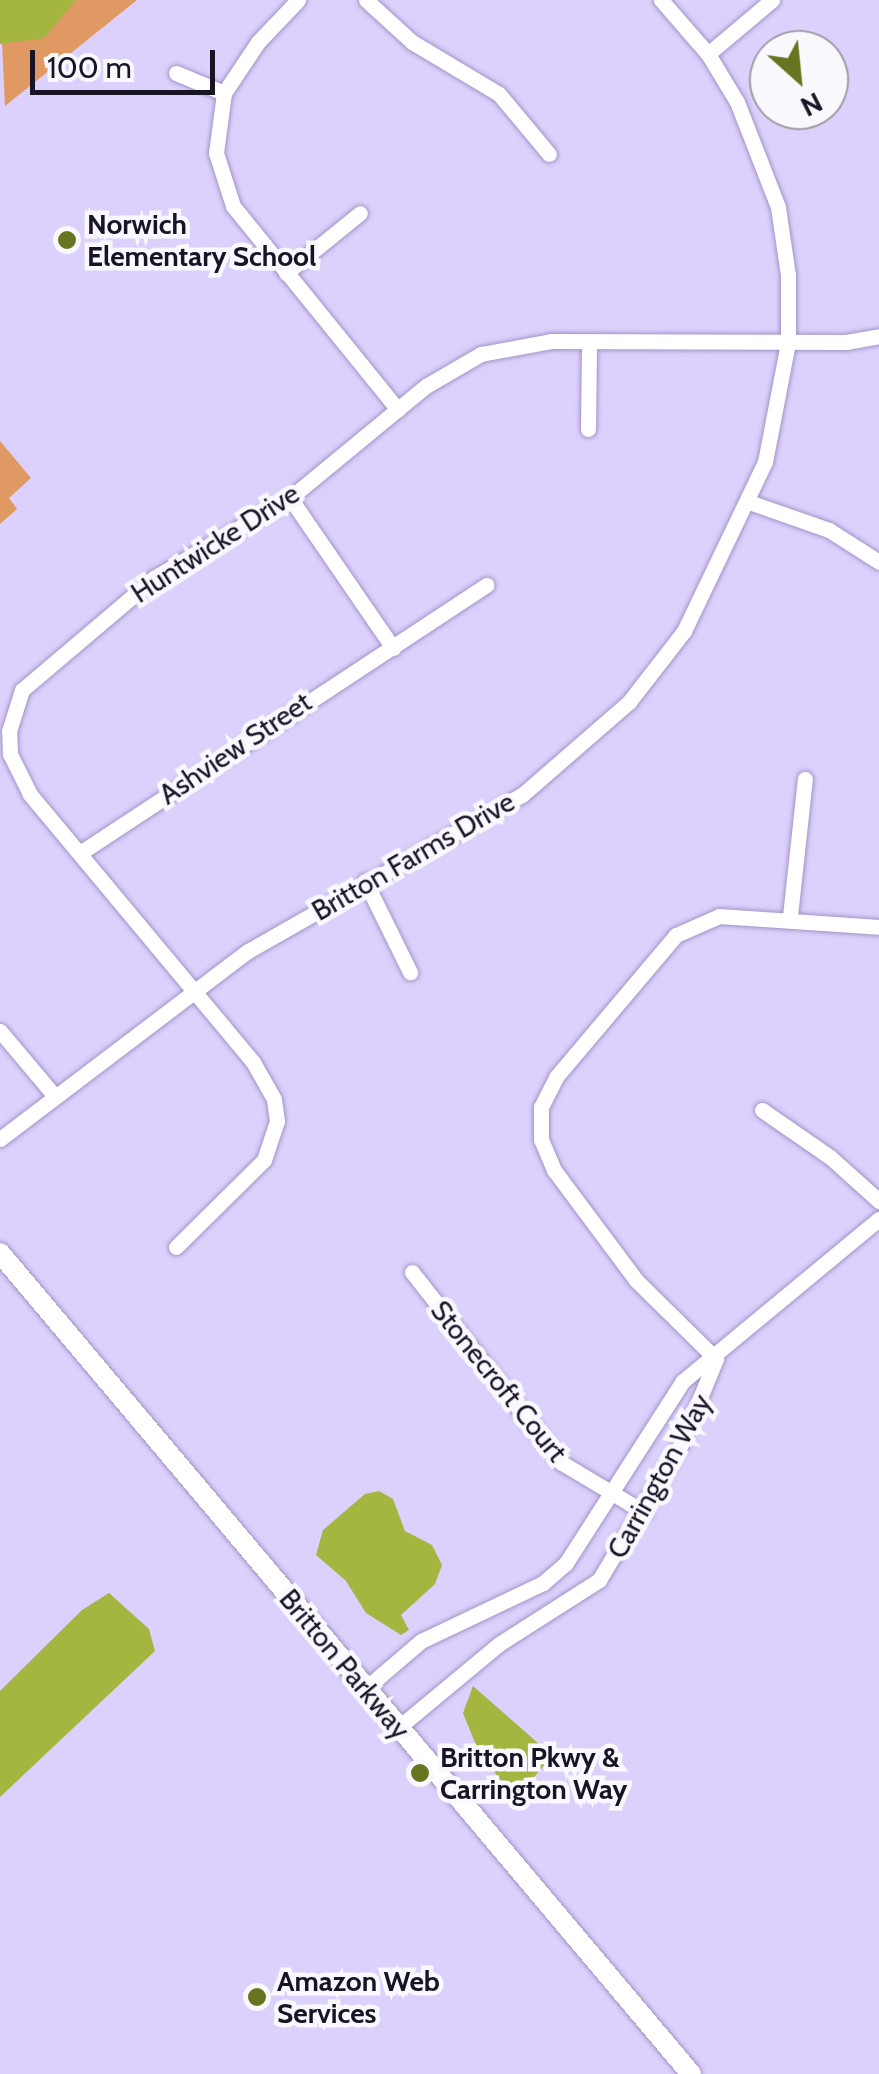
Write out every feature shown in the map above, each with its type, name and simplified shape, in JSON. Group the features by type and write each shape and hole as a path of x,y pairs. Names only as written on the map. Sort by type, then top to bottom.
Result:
{"main road":[{"name":"Britton Parkway","path":"0,1253 691,2074"}],"street":[{"path":"298,0 258,42 224,93 216,154 233,206 398,410"},
{"path":"366,0 412,42 499,94 549,154"},
{"name":"Britton Farms Drive","path":"0,1139 192,988 366,881 522,794 601,730 684,631 749,502 776,417 788,342 778,207 737,102 708,54 661,0"},
{"path":"708,54 772,0"},
{"path":"176,73 224,93"},
{"path":"286,274 360,214"},
{"name":"Huntwicke Drive","path":"176,1247 264,1160 277,1121 267,1082 30,794 10,754 8,731 22,690 154,578 290,498 398,410 480,354 516,343 788,342 879,336"},
{"path":"588,341 588,430"},
{"path":"290,498 394,648"},
{"path":"749,502 829,530 879,562"},
{"name":"Ashview Street","path":"80,853 324,687 394,648 487,585"},
{"path":"790,916 805,779"},
{"path":"366,881 410,972"},
{"path":"716,1360 636,1280 554,1170 541,1140 541,1107 556,1077 676,934 719,916 790,916 879,927"},
{"path":"0,1031 53,1094"},
{"path":"762,1110 830,1157 879,1201"},
{"name":"Carrington Way","path":"366,1688 421,1641 543,1583 586,1540 659,1412 683,1381 716,1360 879,1219"},
{"name":"Stonecroft Court","path":"412,1272 536,1436 562,1463 644,1512"},
{"name":"Carrington Way","path":"399,1728 498,1644 599,1580 644,1512 710,1384 716,1360"}],"shaded area":[{"path":"0,0 137,0 5,106"},
{"path":"0,0 76,0 44,38 0,44"},
{"path":"0,441 31,478 9,498 17,509 0,524"},
{"path":"379,1491 393,1499 405,1531 432,1545 442,1565 435,1584 401,1615 409,1630 401,1635 366,1613 346,1581 316,1555 323,1530 365,1494"},
{"path":"109,1593 149,1629 155,1651 0,1797 0,1691 82,1610"},
{"path":"473,1686 547,1751 547,1762 523,1790 507,1789 478,1750 463,1713"}],"place":[{"name":"Norwich Elementary School","path":"67,240"},
{"name":"Britton Pkwy & Carrington Way","path":"420,1773"},
{"name":"Amazon Web Services","path":"257,1997"}]}
